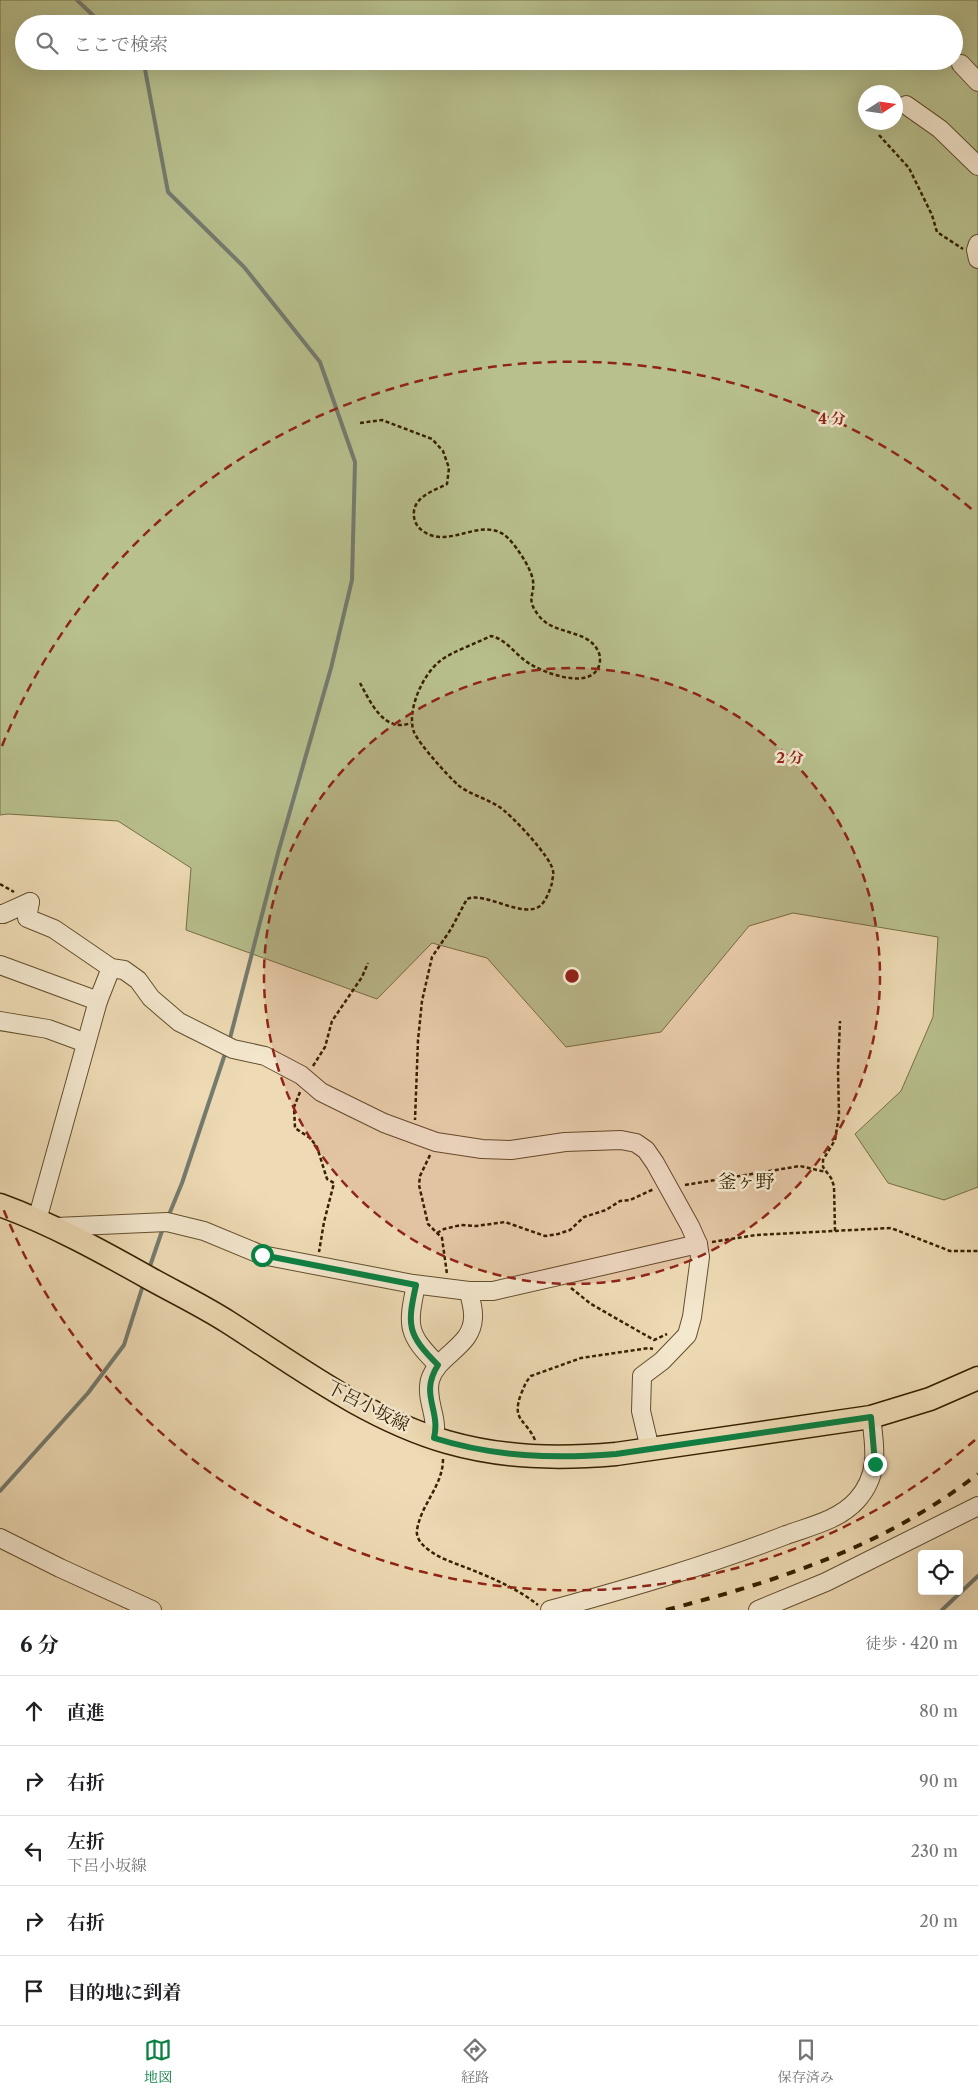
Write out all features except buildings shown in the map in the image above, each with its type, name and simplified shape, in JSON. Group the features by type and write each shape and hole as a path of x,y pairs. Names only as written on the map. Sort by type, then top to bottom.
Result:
{"main road":[{"name":"下呂小坂線","path":"0,1205 46,1223 222,1318 362,1406 404,1426 441,1440 500,1453 577,1457 650,1449 871,1417 930,1399 978,1378"}],"street":[{"path":"963,66 978,82"},
{"path":"906,105 940,129 978,166"},
{"path":"1,915 30,902 27,918 54,929 112,968 124,970 138,980 151,998 179,1022 227,1047 266,1056 306,1079 321,1092 384,1123 414,1134 436,1142 482,1149 511,1150 565,1142 621,1140 636,1143 646,1150 655,1163 698,1244 698,1272 686,1335 662,1361 642,1376 641,1411 650,1449"},
{"path":"0,965 98,1001"},
{"path":"112,968 98,1001 86,1043 46,1223 167,1222 204,1231 262,1255 416,1285 461,1290 493,1291 698,1244"},
{"path":"0,1021 48,1029 86,1043"},
{"path":"416,1285 410,1317 413,1336 438,1365"},
{"path":"441,1440 429,1397 429,1386 438,1365 469,1334 474,1317 461,1290"},
{"path":"550,1610 654,1581 730,1556 839,1516 857,1500 868,1482 875,1464 871,1417"},
{"path":"758,1610 826,1582 978,1506"},
{"path":"0,1538 152,1610"}],"path":[{"path":"879,135 910,168 940,235 962,249 977,251"},
{"path":"360,423 382,420 432,438 443,451 449,468 447,484 419,499 414,509 414,517 419,528 424,534 440,537 482,529 503,534 513,543 533,580 530,600 540,617 553,626 592,642 599,650 601,660 597,670 591,675 567,678 539,669 528,663 500,638 491,636 440,660 422,683 413,711 414,733 457,784 506,811 544,853 554,870 551,886 544,902 538,908 527,909 476,897 467,899 451,929 432,957 422,1001 418,1040 414,1134"},
{"path":"360,683 380,715 394,725 402,726 412,722"},
{"path":"316,1265 334,1183 327,1179 317,1148 310,1138 295,1128 294,1107 306,1079 325,1048 332,1021 362,977 368,963"},
{"path":"834,1232 834,1186 823,1167 823,1160 835,1140 840,1115 838,1070 840,1021"},
{"path":"436,1142 420,1176 418,1186 428,1224 442,1238 446,1271 461,1290"},
{"path":"437,1233 444,1229 461,1226 505,1222 545,1236 558,1234 570,1230 584,1217 606,1210 620,1201 630,1200 647,1191 724,1180 747,1174 800,1166 826,1172"},
{"path":"698,1244 756,1235 890,1228 950,1251 978,1251"},
{"path":"557,1276 591,1304 654,1340 690,1322"},
{"path":"536,1456 537,1446 534,1438 517,1413 516,1406 527,1380 531,1376 581,1358 649,1348 662,1361"},
{"path":"441,1440 443,1469 440,1482 422,1515 416,1532 420,1543 433,1553 478,1572 532,1601 540,1606 541,1610"}],"green space":[{"path":"0,0 978,0 978,1187 944,1200 888,1183 855,1134 901,1091 933,1017 938,937 793,913 749,926 661,1032 566,1047 487,958 432,943 377,999 186,930 191,868 118,821 0,815"}],"waterway":[{"path":"77,0 93,15"},
{"path":"145,70 168,192 244,267 320,362 355,462 352,580 331,668 278,853 229,1042"},
{"path":"168,1217 182,1183 226,1051"},
{"path":"149,1269 163,1228"},
{"path":"0,1491 88,1393 124,1345 144,1282"},
{"path":"942,1610 978,1576"}],"railway":[{"path":"666,1610 750,1586 829,1558 905,1522 942,1500 978,1474"}],"district":[{"name":"釜ヶ野","path":"746,1181"}],"route":[{"path":"262,1255 416,1285 410,1317 413,1336 438,1365 433,1372 429,1386 429,1397 436,1425 434,1438 500,1453 523,1456 577,1457 616,1454 871,1417 875,1464"}]}
